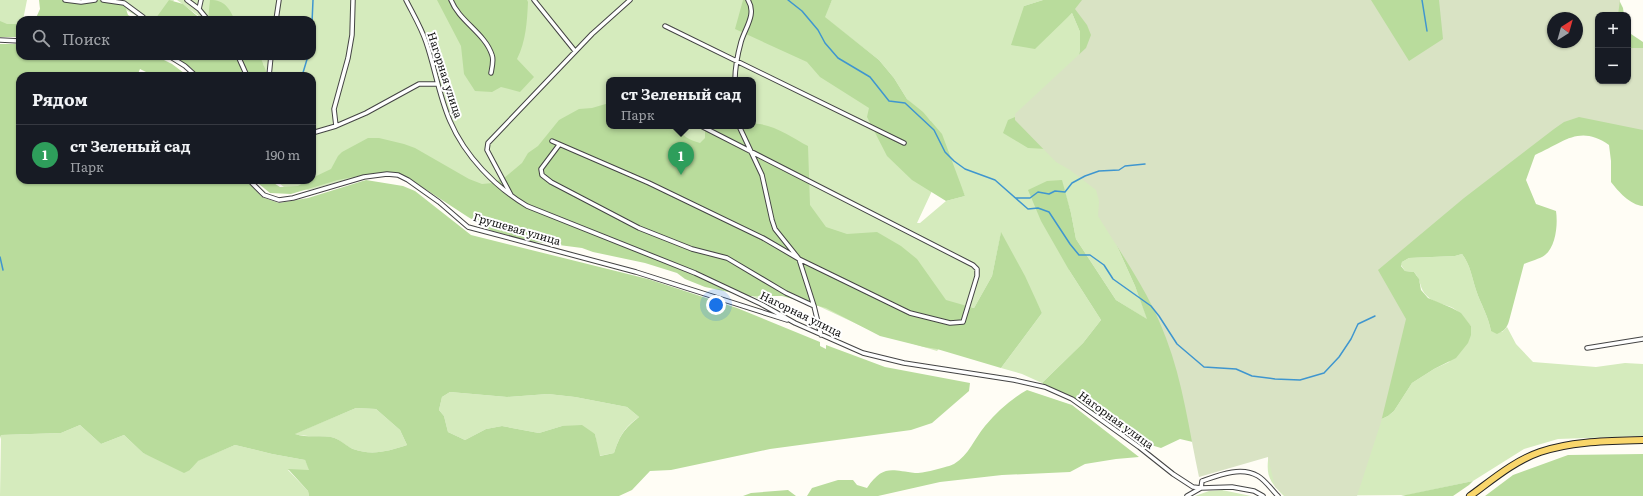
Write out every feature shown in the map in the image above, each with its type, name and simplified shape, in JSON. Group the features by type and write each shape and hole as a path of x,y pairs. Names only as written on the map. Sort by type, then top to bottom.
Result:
{"main road":[{"path":"1470,496 1513,465 1540,452 1581,444 1643,440"}],"street":[{"path":"65,0 81,2 95,0"},
{"path":"103,0 124,3 142,16"},
{"path":"187,0 199,9 205,16"},
{"path":"199,9 202,0"},
{"path":"277,16 279,0"},
{"path":"336,126 334,109 348,58 352,36 353,0"},
{"name":"Нагорная улица","path":"406,0 426,41 449,121 463,148 513,197 527,206 695,273 761,304 795,323 863,353 904,363 1014,380 1045,388 1072,399 1139,446 1173,474 1193,486 1201,488"},
{"path":"451,0 462,17 474,28 488,47 492,55 491,74"},
{"path":"534,0 575,51"},
{"path":"513,197 487,150 488,143 575,51 630,0"},
{"path":"736,77 741,43 751,18 752,9 748,0"},
{"path":"665,26 904,143"},
{"path":"0,40 16,41"},
{"path":"175,60 192,72"},
{"path":"240,60 245,72"},
{"path":"269,72 271,60"},
{"path":"316,132 336,126 366,113 419,84 438,84"},
{"path":"552,141 656,186 764,238 799,259 910,313 950,323 963,322 977,276 977,270 973,266 707,129"},
{"path":"740,129 762,175 775,229 799,259 822,335"},
{"path":"559,145 541,169 542,175 551,182 639,228 692,249 727,258 786,293 814,306"},
{"name":"Грушевая улица","path":"253,184 264,195 279,200 293,198 364,177 387,174 398,175 408,180 433,198 468,227 636,272 795,323"},
{"path":"1587,348 1643,338"},
{"path":"1201,488 1202,481 1220,475 1247,471 1259,476 1278,496"},
{"path":"1187,496 1201,488 1232,487 1254,491 1263,496"}],"green space":[{"path":"0,0 27,0 24,16 16,16 16,32 0,31"},
{"path":"39,0 123,0 128,15 130,16 37,16 40,9"},
{"path":"72,0 174,0 165,16 137,16 124,9"},
{"path":"169,0 183,4 197,16 157,16"},
{"path":"177,0 765,0 867,96 938,178 917,223 920,223 946,201 965,196 930,120 907,99 894,78 879,60 824,17 832,0 1043,0 1024,6 1059,24 1072,13 1080,32 1080,49 1077,66 1084,151 1112,235 1135,286 1148,320 1116,300 1076,239 1071,213 1061,180 1069,270 1101,320 1083,343 1042,383 1022,374 1001,368 1042,313 1001,233 992,276 974,308 965,305 961,320 937,351 874,332 782,289 766,302 658,255 403,164 309,190 284,187 280,184 316,184 316,72 263,72 264,65 257,60 316,60 316,16 199,16"},
{"path":"210,0 215,0 223,3 233,16 208,16"},
{"path":"437,0 527,0 526,31 517,59 534,77 520,92 501,87 492,92 475,91 464,74 461,46"},
{"path":"743,0 832,0 825,17 879,60 894,78 907,99 923,112 942,134 965,196 946,201 912,180 887,156 867,117 869,108 820,77 807,62 735,29"},
{"path":"1043,0 1619,0 1624,12 1595,12 1595,84 1631,84 1631,34 1643,42 1643,206 1629,200 1611,182 1609,145 1598,139 1589,136 1571,138 1535,155 1526,180 1536,204 1556,211 1557,222 1554,241 1549,251 1545,255 1524,264 1509,321 1503,330 1497,334 1491,331 1469,267 1462,254 1455,256 1409,258 1402,262 1401,266 1405,271 1414,272 1419,279 1421,290 1428,298 1461,313 1471,326 1471,335 1468,343 1456,358 1434,369 1412,383 1394,411 1388,416 1354,432 1197,443 1180,439 1161,448 1144,443 1114,422 1063,396 1042,383 1083,343 1101,320 1069,270 1041,221 1028,190 1047,181 1062,180 1076,239 1116,300 1147,319 1135,286 1112,235 1123,194 1084,151 1028,148 1003,133 1008,120 1054,101 1077,66 1080,49 1080,32 1072,13 1035,49 1011,45 1024,6"},
{"path":"1082,0 1371,0 1409,61 1443,39 1439,0 1620,0 1618,12 1595,12 1595,84 1631,84 1631,48 1643,48 1643,130 1579,117 1564,122 1464,198 1378,270 1406,319 1381,422 1357,496 1286,496 1275,487 1268,457 1199,477 1177,372 1166,338 1144,290 1098,216 1099,201 1096,190 1070,170 1056,162 1015,120 1015,114 1086,48 1091,35 1087,25 1075,9"},
{"path":"0,21 7,24 16,24 16,37 0,37"},
{"path":"0,44 16,44 16,60 164,60 183,72 146,72 140,69 139,72 16,72 16,184 250,184 262,197 279,203 308,198 366,180 403,186 415,191 471,235 648,279 737,308 820,342 820,346 826,349 826,345 885,367 970,383 969,391 932,423 911,430 770,449 671,470 650,471 632,490 619,496 309,496 308,491 288,469 309,470 305,460 235,445 198,461 190,470 184,473 143,453 124,435 101,444 80,425 61,433 1,435 0,439","holes":["450,392 507,397 548,394 575,397 627,407 639,417 623,433 618,441 614,453 600,456 595,434 582,425 562,426 539,433 502,426 486,429 465,440 448,432 444,416 439,410 442,397","356,408 376,409 400,430 407,445 387,451 367,452 353,449 340,440 334,438 295,434"]},
{"path":"180,60 262,60 266,72 195,72"},
{"path":"606,104 606,129 679,129 686,137 700,143 705,138 705,129 756,129 756,124 760,124 767,125 781,131 808,146 810,205 826,227 847,234 877,232 901,246 917,259 946,300 974,308 992,276 1001,232 1025,276 1042,313 1001,368 937,349 880,336 826,308 782,296 747,296 705,287 685,279 677,273 645,263 593,252 582,248 528,241 492,231 419,185 396,173 364,175 338,180 291,194 270,193 259,184 275,184 280,187 298,186 301,184 316,184 316,176 331,169 342,152 368,138 379,138 404,144 415,148 469,179 482,184 493,183 504,178 522,163 528,153 538,146 559,120 579,109 592,108"},
{"path":"1462,254 1469,267 1491,331 1502,332 1507,327 1516,344 1533,362 1596,367 1625,363 1643,364 1643,436 1558,439 1524,449 1473,481 1408,495 1284,496 1271,481 1269,476 1269,451 1354,432 1388,416 1394,411 1412,383 1434,369 1449,362 1471,326 1461,314 1453,308 1436,302 1424,293 1414,272 1405,271 1401,265 1402,262 1409,258 1455,256"},
{"path":"1027,390 1072,405 1139,457 1085,464 1070,472 1002,475 940,482 878,496 807,496 812,488 838,480 853,480 857,485 867,488 883,472 893,470 918,473 954,464 964,456 981,431 994,416"},
{"path":"450,392 507,397 548,394 575,397 627,407 639,417 623,432 614,453 599,456 595,434 562,426 539,433 502,426 486,429 465,440 448,432 444,416 439,410 442,397"},
{"path":"356,408 376,409 400,430 407,445 387,451 367,452 353,449 331,437 303,436 294,434"},
{"path":"80,425 101,444 124,435 143,453 190,470 197,461 235,445 305,460 310,470 288,470 308,491 309,496 0,496 1,435 61,433"},
{"path":"1643,454 1643,496 1485,496 1513,475 1568,455"},
{"path":"1473,481 1453,496 1401,496"},
{"path":"788,490 796,496 743,496 751,493"},
{"path":"1222,490 1251,496 1195,496 1209,491"}],"waterway":[{"path":"312,16 313,0"},
{"path":"788,0 802,11 838,58 870,77 889,101 905,103 934,130 945,152 954,161 965,169 995,180 1028,209 1038,208 1049,212 1079,255 1090,255 1104,265 1113,279 1151,306 1177,344 1204,367 1236,369 1252,376 1275,379 1300,380 1324,373 1339,357 1351,339 1358,324 1375,316"},
{"path":"1422,0 1427,31"},
{"path":"303,72 307,60"},
{"path":"1016,198 1030,198 1038,192 1049,194 1055,191 1065,192 1072,183 1099,171 1119,170 1125,166 1145,164"},
{"path":"0,257 3,270"}],"place":[{"name":"ст Зеленый сад","path":"681,175"}]}
